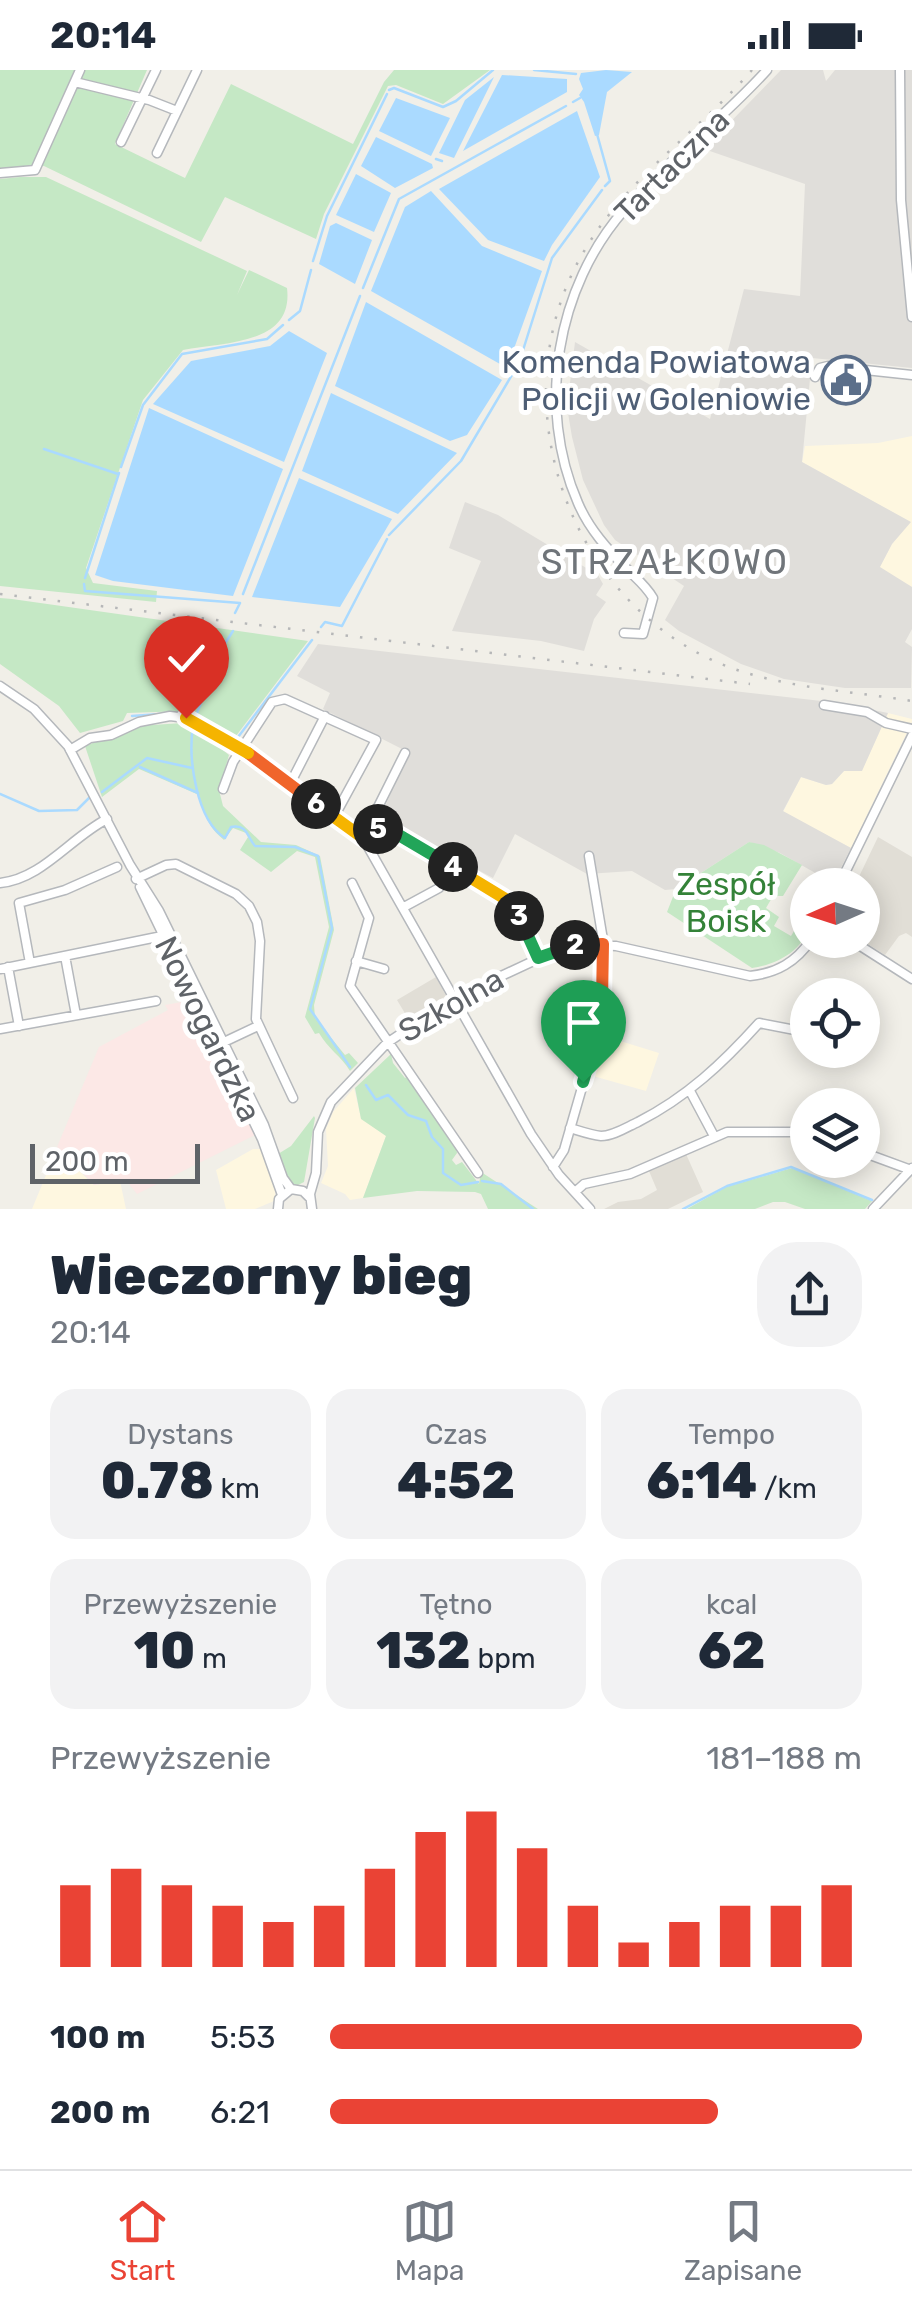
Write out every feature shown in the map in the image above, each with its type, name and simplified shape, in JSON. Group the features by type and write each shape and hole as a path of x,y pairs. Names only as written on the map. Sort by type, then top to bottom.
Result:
{"street":[{"path":"0,173 36,170 80,70"},
{"path":"122,142 156,70"},
{"path":"157,154 196,70"},
{"name":"Tartaczna","path":"624,633 642,634 652,610 652,598 590,525 568,476 556,398 564,326 582,276 624,210 767,70"},
{"path":"900,70 900,200 912,317"},
{"path":"75,82 177,111"},
{"path":"816,377 820,368 828,366 912,375"},
{"name":"Nowogardzka","path":"0,686 34,708 70,750 224,1042 283,1199"},
{"path":"223,790 233,762 276,699 376,740 334,817"},
{"path":"824,705 867,712 912,732 847,868"},
{"path":"70,750 95,736 139,722 170,716 197,724 242,749 363,838 531,1134 553,1167 590,1209"},
{"path":"290,784 325,716"},
{"path":"363,838 406,753"},
{"path":"0,883 32,874 106,819"},
{"path":"369,824 392,831 512,904 538,958"},
{"path":"553,1167 562,1157 601,1015 603,944 589,856"},
{"path":"138,879 176,864 236,894 249,906 260,934 258,1026 293,1098"},
{"path":"30,963 19,903 65,890 116,867"},
{"path":"404,908 439,888 452,867"},
{"path":"352,883 369,915 350,986 478,1173"},
{"path":"19,1026 4,968 167,935"},
{"name":"Nowogardzka","path":"167,935 262,1139 283,1199"},
{"name":"Szkolna","path":"313,1205 320,1124 332,1101 387,1042 454,998 567,947 603,944 750,976 770,973 795,958"},
{"path":"65,956 76,1015"},
{"path":"880,958 912,978"},
{"path":"356,961 384,969"},
{"path":"0,1029 156,1001"},
{"path":"570,1128 609,1135 690,1091 742,1044 759,1022 790,1029"},
{"path":"224,1042 258,1026"},
{"path":"690,1091 714,1136"},
{"path":"575,1192 584,1184 639,1170 727,1132 790,1132"},
{"name":"Szkolna","path":"283,1199 308,1179 316,1154"},
{"path":"872,1209 911,1169 880,1158"},
{"path":"283,1199 313,1205"}],"shaded area":[{"path":"781,70 823,70 826,81 835,70 912,70 912,368 812,358 802,462 911,522 892,544 880,567 912,587 912,629 905,642 912,647 911,688 845,688 784,679 741,664 679,631 665,620 684,586 615,540 583,480 572,437 567,407 575,342 710,419 744,289 800,296 805,184 704,149"},
{"path":"912,436 912,587 879,568 910,522 802,462 805,446 878,443"},
{"path":"465,502 498,515 598,575 603,584 596,595 606,602 594,619 584,651 541,641 452,631 481,561 449,548"},
{"path":"318,644 839,703 888,713 862,771 844,771 826,785 801,777 783,811 851,848 841,868 806,868 749,842 676,889 665,890 632,871 587,874 515,834 493,878 385,821 382,814 408,752 323,709 330,693 297,676"},
{"path":"888,713 912,722 851,848 783,812 801,777 826,785 844,771 862,770"},
{"path":"878,837 912,857 912,937 906,933 899,936 885,955 880,952 880,868 863,868"},
{"path":"436,977 446,996 409,1020 397,1000"},
{"path":"187,1001 255,1135 137,1194 126,1180 94,1185 57,1147 99,1047 168,1010 165,1005"},
{"path":"604,1036 659,1053 646,1091 593,1076"},
{"path":"354,1088 361,1118 386,1136 363,1198 350,1200 321,1183 328,1166 326,1129 333,1112"},
{"path":"253,1149 261,1149 277,1184 274,1201 255,1209 226,1209 216,1170"},
{"path":"60,1153 94,1185 120,1181 126,1209 32,1209 51,1163"},
{"path":"686,1154 703,1192 668,1209 604,1209 618,1202 641,1199 657,1190 649,1171"}],"green space":[{"path":"0,70 147,70 115,144 185,178 231,84 353,144 394,70 490,70 443,104 396,85 388,86 324,214 316,239 225,197 201,242 44,166 0,168"},
{"path":"46,177 247,271 237,295 249,270 287,288 286,307 268,331 236,342 183,350 143,400 86,568 93,583 157,591 156,602 0,586 0,179"},
{"path":"0,598 308,641 236,736 186,711 127,713 123,721 80,733 59,706 0,664"},
{"path":"191,724 229,755 219,790 223,806 261,842 296,845 320,856 334,930 314,1005 315,1018 345,1055 349,1053 358,1063 350,1071 319,1033 315,1034 305,1017 329,927 315,857 297,851 271,872 240,850 248,837 246,833 233,828 224,840 219,835 207,820 199,795 139,769 102,797 85,746 137,726"},
{"name":"Zespół Boisk","path":"749,842 764,845 802,865 790,868 790,885 783,896 773,896 766,908 779,917 774,926 790,935 790,953 752,968 667,912 676,889"},
{"path":"391,1054 393,1063 405,1078 409,1075 456,1147 452,1160 456,1165 462,1162 479,1184 481,1172 538,1209 488,1209 481,1194 475,1192 417,1191 363,1198 386,1136 361,1119 355,1088"},
{"path":"314,1116 304,1182 296,1186 287,1181 278,1154 291,1146"},
{"path":"790,1169 790,1178 816,1178 872,1201 865,1209 805,1209 773,1202 755,1209 687,1209 726,1187"}],"water":[{"path":"632,72 607,92 599,135 595,136 579,95 583,89 579,79 581,73"},
{"path":"502,75 567,79 567,92 463,151"},
{"path":"494,77 454,158 439,153 465,100"},
{"path":"396,98 450,118 431,156 379,131"},
{"path":"577,111 600,177 544,261 488,240 439,189"},
{"path":"376,137 432,164 433,168 395,188 361,166"},
{"path":"356,174 391,193 374,232 336,215"},
{"path":"431,191 482,246 542,271 507,368 371,291 405,207"},
{"path":"336,223 372,240 355,284 319,264 330,226"},
{"path":"366,302 502,380 467,435 450,441 335,386"},
{"path":"289,331 327,353 284,462 153,404 191,361 270,346"},
{"path":"331,393 457,453 398,514 302,471"},
{"path":"149,408 283,469 233,596 113,581 95,575"},
{"path":"299,478 392,519 340,607 252,597"}],"waterway":[{"path":"389,90 394,88 443,107 493,70"},
{"path":"534,70 576,74"},
{"path":"313,261 327,216 387,94"},
{"path":"573,102 580,98"},
{"path":"363,288 399,199 566,106"},
{"path":"597,134 610,181 605,186"},
{"path":"436,159 442,161"},
{"path":"389,535 461,461 519,363 552,258 602,190"},
{"path":"289,320 300,311 311,270"},
{"path":"243,594 360,296"},
{"path":"121,467 143,405 182,354 267,339 283,325"},
{"path":"44,449 118,474"},
{"path":"85,578 119,473"},
{"path":"321,627 325,622 342,626 387,539"},
{"path":"84,584 85,591 240,603"},
{"path":"235,613 240,603"},
{"path":"222,648 233,631"},
{"path":"196,716 235,741 312,640"},
{"path":"197,713 220,654"},
{"path":"178,713 195,718"},
{"path":"132,716 160,714"},
{"path":"193,726 196,787 215,829 225,838 231,827 241,827 255,846 295,847 318,856 332,928 310,1009 350,1067"},
{"path":"102,792 147,758 192,768"},
{"path":"140,767 198,793"},
{"path":"0,794 39,811 77,810 89,798"},
{"path":"366,1085 376,1100 388,1095 408,1115 426,1121 432,1137 443,1149 443,1173 461,1185 478,1182"},
{"path":"683,1209 727,1186 791,1167 872,1200"},
{"path":"482,1181 501,1184 533,1209"}],"railway":[{"path":"752,70 640,179 600,226 583,253 559,308 547,367 548,426 560,484 584,538 617,587 660,629 712,660 760,677 912,701"},
{"path":"0,594 750,684"}],"place":[{"name":"Komenda Powiatowa Policji w Goleniowie","path":"846,380"}],"district":[{"name":"STRZAŁKOWO","path":"665,562"}],"route":[{"path":"186,718 248,753 363,838 369,824 392,831 507,900 517,912 538,958 567,947 603,944 601,1015 583,1082"}]}
